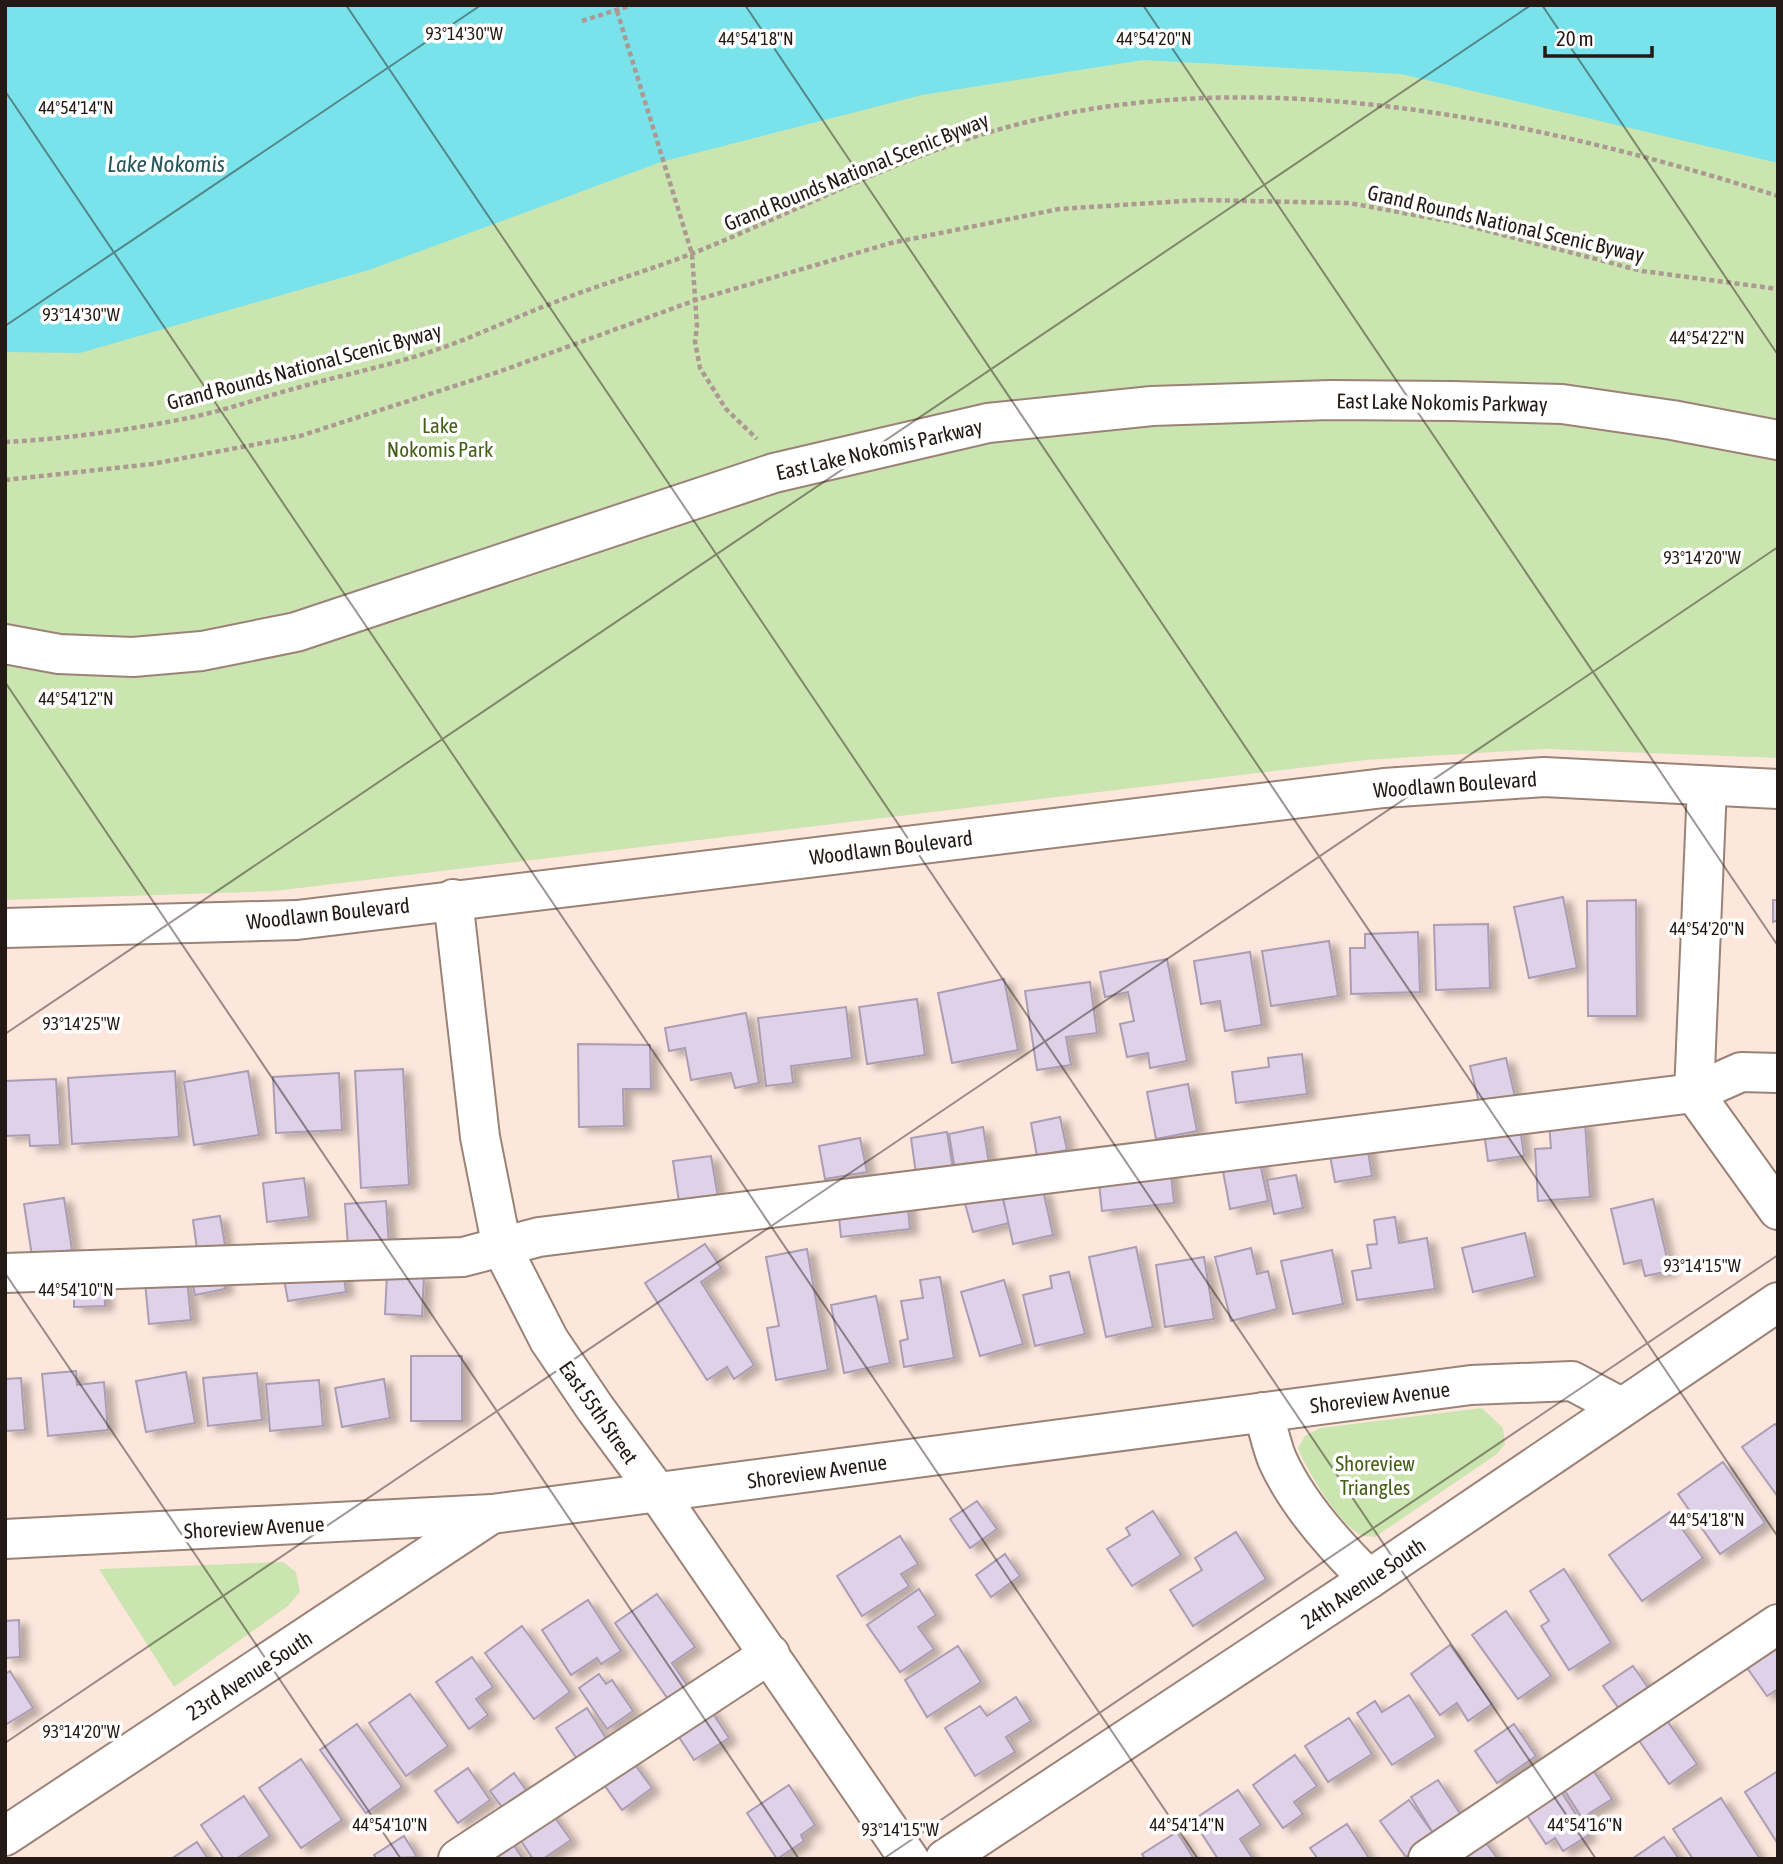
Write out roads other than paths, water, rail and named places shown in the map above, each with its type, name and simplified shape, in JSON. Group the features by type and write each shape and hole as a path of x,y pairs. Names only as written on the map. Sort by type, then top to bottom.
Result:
{"street":[{"name":"East Lake Nokomis Parkway","path":"5,644 60,654 133,657 202,651 296,632 397,601 624,520 774,473 988,423 1152,406 1330,400 1562,404 1672,420 1778,440"},
{"name":"Woodlawn Boulevard","path":"5,928 297,920 1384,789 1544,777 1778,789"},
{"path":"1707,786 1694,1093 1778,1210"},
{"name":"East 55th Street","path":"453,900 480,1137 502,1248 549,1339 770,1654 909,1859"},
{"path":"5,1273 463,1257 539,1237 1694,1093 1741,1072 1778,1073"},
{"name":"24th Avenue South","path":"945,1859 1369,1579 1778,1302"},
{"name":"Shoreview Avenue","path":"5,1539 492,1514 1471,1385 1572,1381 1621,1407"},
{"path":"1263,1412 1278,1459 1305,1504 1340,1550 1369,1579"},
{"name":"23rd Avenue South","path":"5,1836 492,1514"},
{"path":"1428,1859 1778,1625"},
{"path":"458,1859 770,1654"}],"water":[{"name":"Lake Nokomis","path":"5,5 1778,5 1778,163 1401,74 1143,60 922,95 661,162 372,269 80,353 5,352"}],"park label":[{"name":"Lake Nokomis Park","path":"440,437"},
{"name":"Shoreview Triangles","path":"1375,1475"}]}
